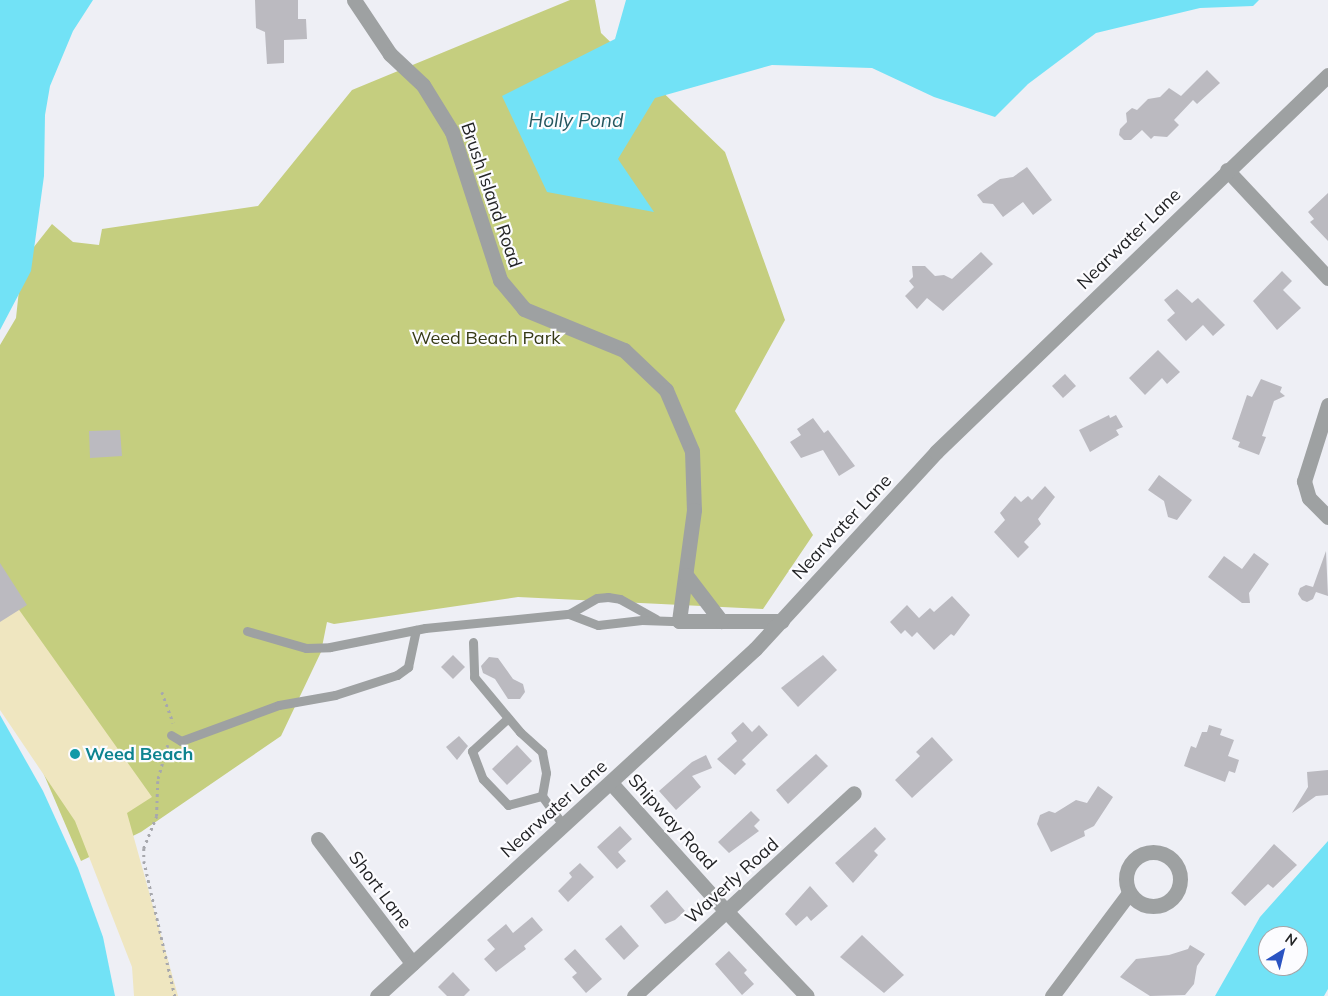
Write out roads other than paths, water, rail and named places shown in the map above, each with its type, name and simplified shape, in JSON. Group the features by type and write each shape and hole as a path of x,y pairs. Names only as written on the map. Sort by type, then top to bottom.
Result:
{"street":[{"name":"Brush Island Road","path":"354,0 390,54 423,85 452,132 500,280 524,309 624,350 666,390 692,451 694,510 679,621"},
{"name":"Nearwater Lane","path":"376,996 564,826 782,621 936,452 1328,74"},
{"path":"1227,170 1328,278"},
{"path":"1328,405 1304,480 1309,498 1328,517"},
{"path":"686,574 722,621"},
{"path":"679,621 782,621"},
{"name":"Shipway Road","path":"611,782 726,911 807,996"},
{"name":"Waverly Road","path":"634,996 854,793"},
{"name":"Short Lane","path":"318,839 412,963"},
{"path":"1052,996 1129,893"}],"lane":[{"path":"569,614 584,603 608,597 620,598 658,620"},
{"path":"247,631 306,648 330,647 416,630 569,614 598,624 658,620 679,621"},
{"path":"171,735 181,741 279,705 335,695 397,675 408,667 416,630"},
{"path":"473,642 474,677 508,718 542,752 546,773 542,796 564,826"},
{"path":"508,718 472,751 483,779 508,806 542,796"}],"water":[{"path":"0,0 93,0 73,31 50,86 45,115 44,176 31,271 0,330"},
{"name":"Holly Pond","path":"626,0 1259,0 1253,6 1200,8 1096,33 1028,84 995,117 934,97 872,68 772,65 655,98 618,159 654,212 547,192 502,96 615,39"},
{"path":"0,715 43,791 78,868 103,937 115,996 0,996"},
{"path":"1328,841 1328,989 1324,996 1215,996 1260,917"}],"place":[{"name":"Weed Beach","path":"75,754"}],"park label":[{"name":"Weed Beach Park","path":"486,338"}]}
